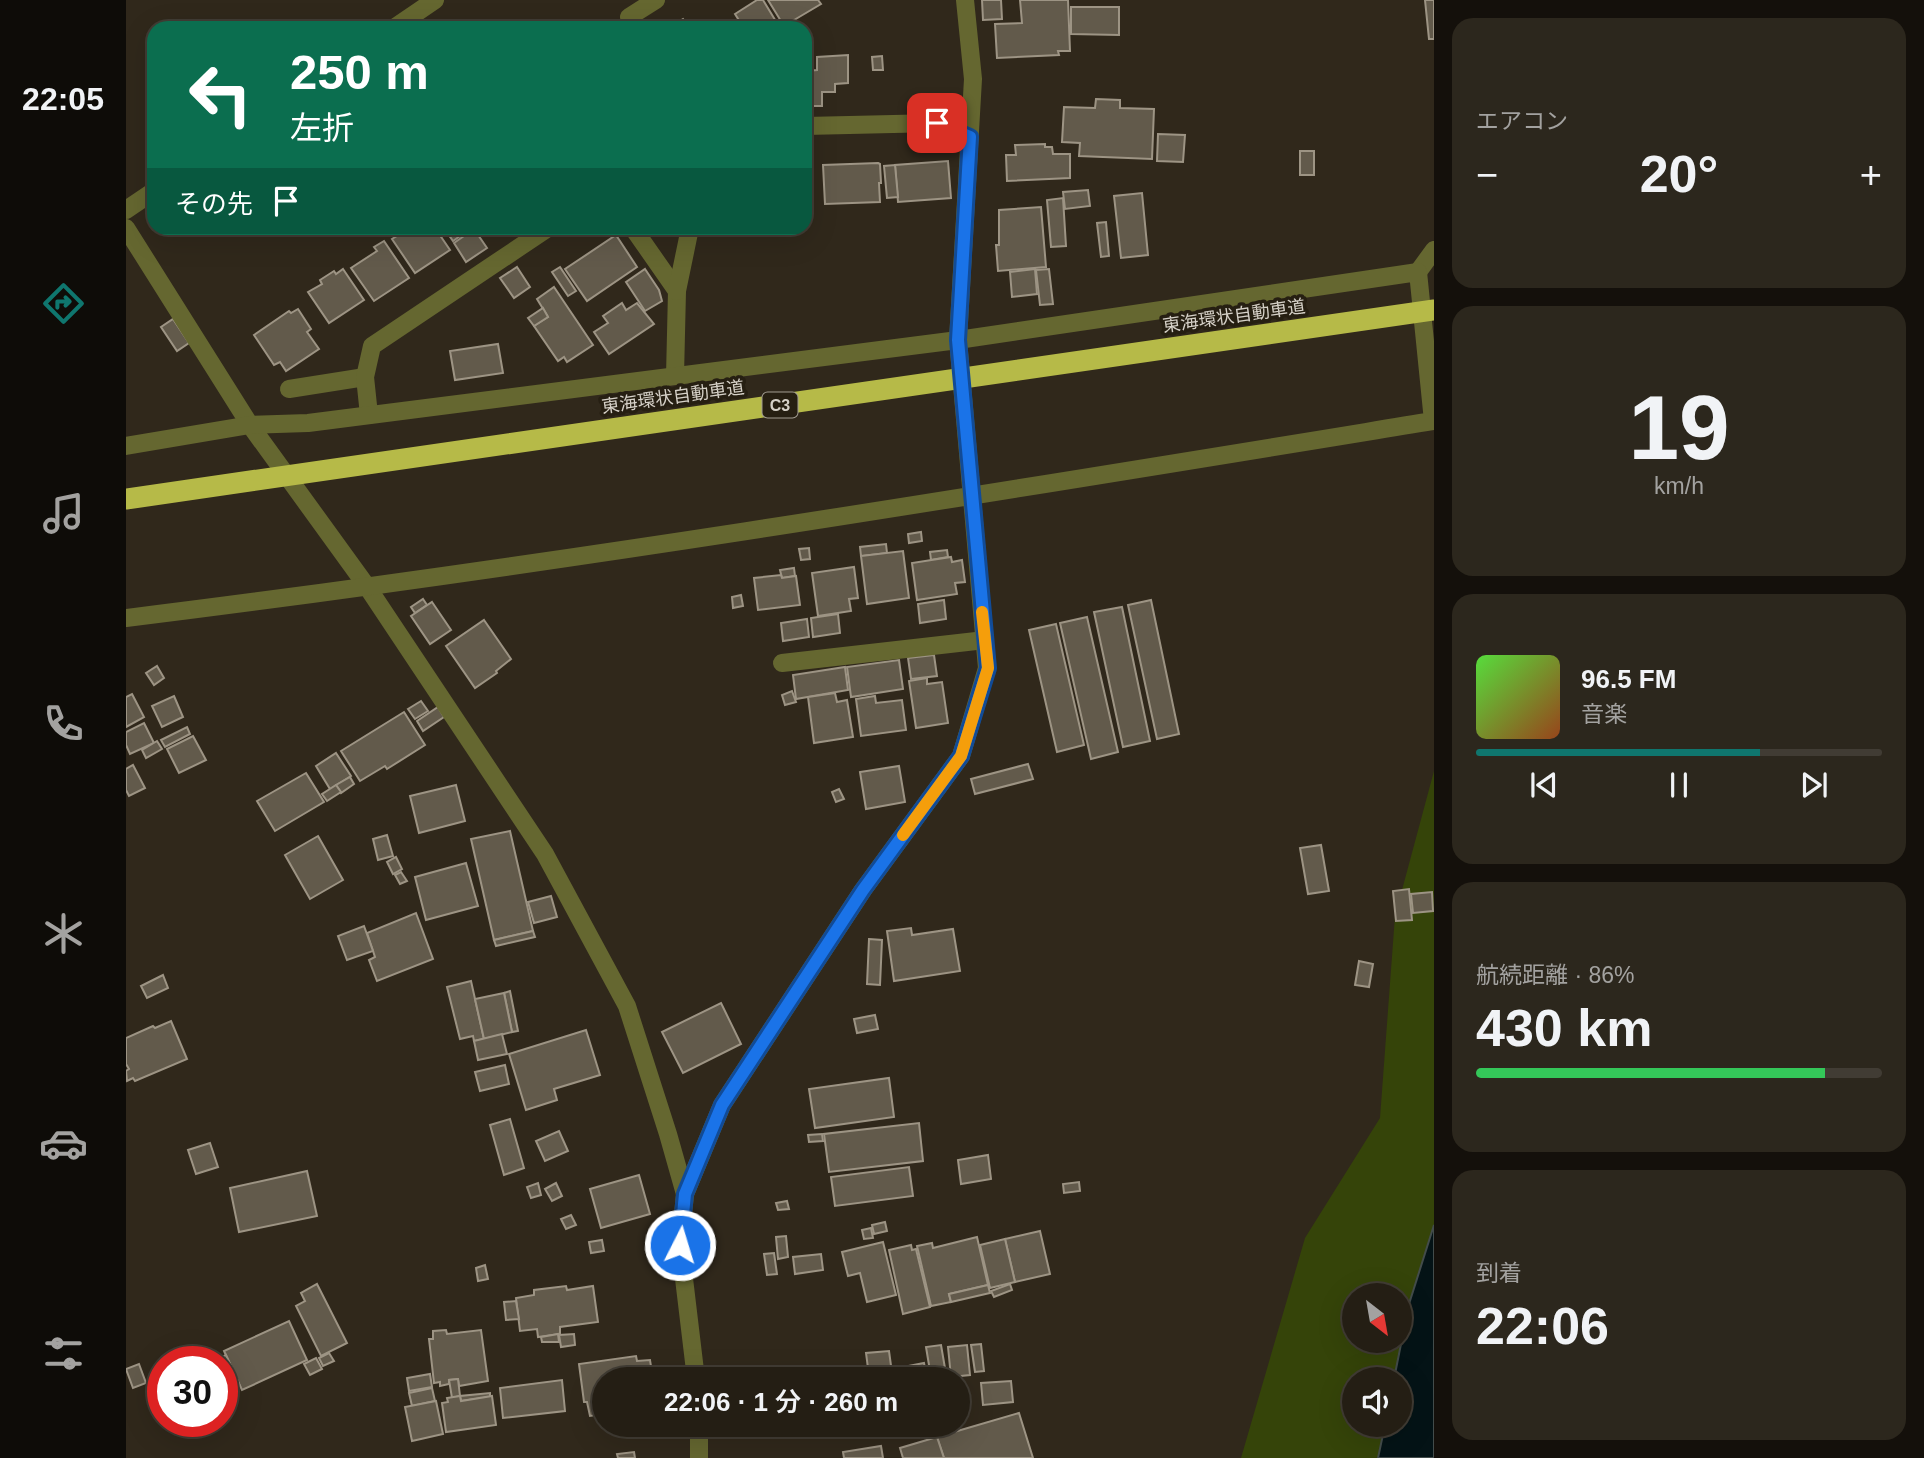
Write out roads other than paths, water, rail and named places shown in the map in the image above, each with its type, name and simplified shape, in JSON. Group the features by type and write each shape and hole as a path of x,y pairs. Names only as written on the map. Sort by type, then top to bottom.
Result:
{"highway":[{"name":"東海環状自動車道","path":"126,499 1434,310"}],"street":[{"path":"404,21 435,0"},
{"path":"622,0 630,21"},
{"path":"633,21 656,0"},
{"path":"695,1367 680,1245 685,1194 722,1105 863,890 961,756 988,668 958,340 974,79 965,0"},
{"path":"812,126 937,123 970,137"},
{"path":"126,210 147,196"},
{"path":"126,228 250,425 368,588 545,854 627,1006 685,1194"},
{"path":"369,415 365,377 372,346 538,235"},
{"path":"638,235 677,291"},
{"path":"675,376 677,291 689,235"},
{"path":"126,618 368,588 971,497 1433,421 1418,272 1434,250"},
{"path":"126,446 250,425 308,423 958,340 1418,272"},
{"path":"289,389 365,377"},
{"path":"782,663 985,640"},
{"path":"699,1437 699,1458"}]}
